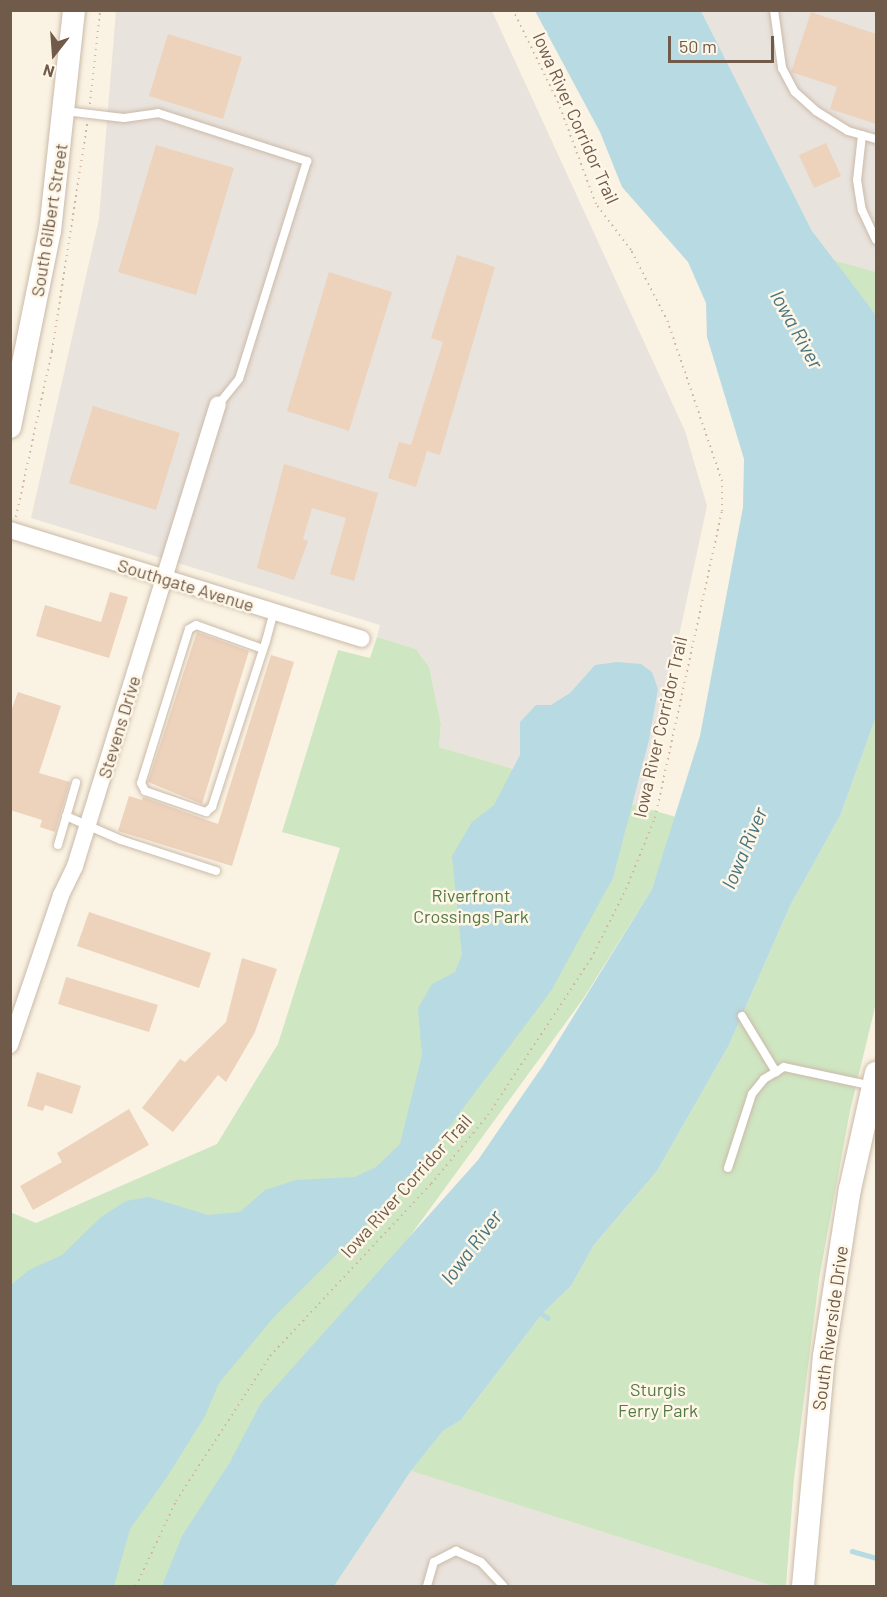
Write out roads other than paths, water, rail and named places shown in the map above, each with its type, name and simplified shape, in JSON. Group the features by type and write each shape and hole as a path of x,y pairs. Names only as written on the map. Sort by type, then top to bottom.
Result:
{"main road":[{"name":"South Gilbert Street","path":"10,427 40,288 65,111 74,10"},
{"name":"South Riverside Drive","path":"802,1587 824,1356 850,1189 875,1079"}],"street":[{"name":"Stevens Drive","path":"10,1044 89,823 218,405"},
{"name":"Southgate Avenue","path":"12,530 362,639"}],"lane":[{"path":"774,10 782,68 795,92 816,111 862,135 876,139"},
{"path":"65,111 88,116 124,118 158,113 307,161 239,379 218,405"},
{"path":"862,135 857,180 862,210 876,240"},
{"path":"263,649 196,625 189,629 141,783 145,791 206,812 212,807 263,649 274,612"},
{"path":"57,845 76,783"},
{"path":"66,816 89,823 121,840 216,871"},
{"path":"742,1016 776,1072"},
{"path":"728,1168 752,1094 764,1079 784,1068 875,1079"},
{"path":"427,1587 434,1562 456,1551 481,1562 503,1587"}],"water":[{"name":"Iowa River","path":"535,11 701,11 812,231 876,315 876,717 840,816 790,906 729,1045 657,1171 594,1245 571,1286 542,1314 461,1420 443,1431 411,1471 334,1586 162,1586 182,1536 230,1462 261,1403 478,1160 544,1064 652,889 700,736 743,507 744,459 707,337 706,303 688,262 622,187 600,132"},
{"path":"617,662 641,664 652,672 658,689 649,740 613,878 551,991 434,1147 386,1205 274,1317 219,1383 205,1416 167,1477 130,1529 114,1586 11,1586 12,1284 29,1270 62,1255 101,1217 126,1201 149,1197 208,1215 240,1212 265,1190 296,1180 355,1177 376,1167 400,1144 422,1055 418,1008 432,984 455,972 462,955 452,856 472,822 494,805 520,755 520,722 536,705 551,705 570,693 595,665"}],"waterway":[{"path":"542,1314 548,1318"},
{"path":"852,1551 876,1558"}],"park label":[{"name":"Riverfront Crossings Park","path":"471,906"},
{"name":"Sturgis Ferry Park","path":"658,1400"}]}
